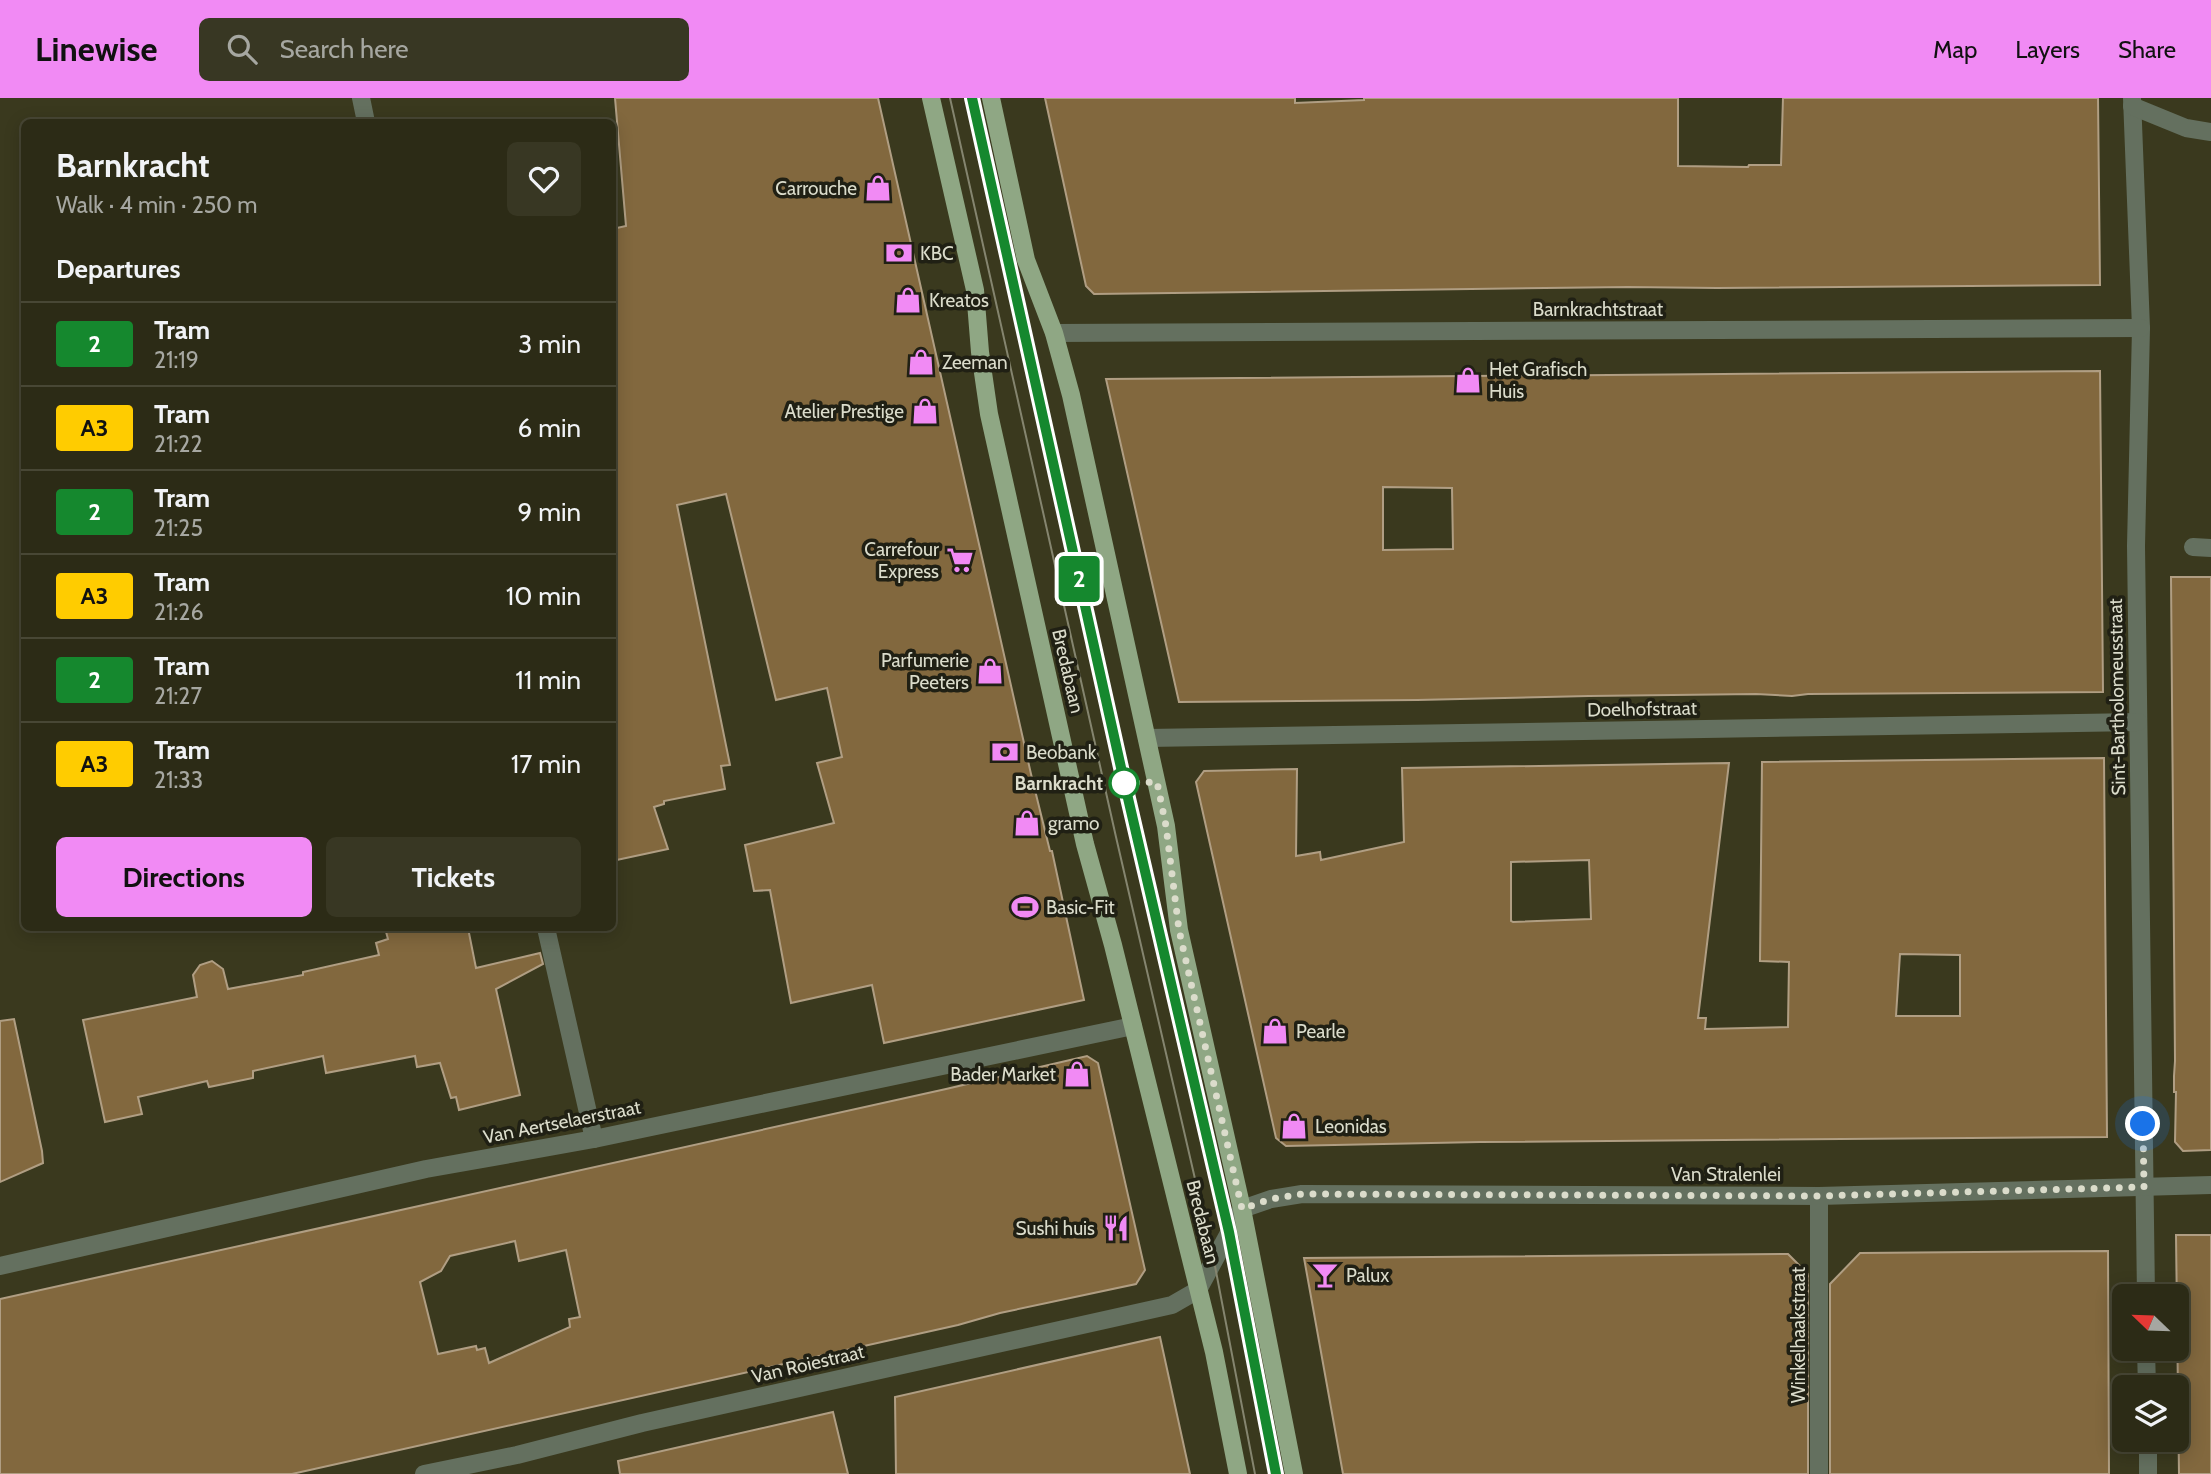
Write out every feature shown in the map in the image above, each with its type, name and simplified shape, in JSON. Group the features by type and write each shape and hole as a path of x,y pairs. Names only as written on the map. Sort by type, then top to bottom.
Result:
{"main road":[{"name":"Bredabaan","path":"931,98 975,290 989,414 1085,844 1214,1352 1238,1474"},
{"name":"Bredabaan","path":"991,98 1026,260 1054,333 1071,395 1147,738 1166,826 1179,930 1242,1209 1294,1474"}],"street":[{"path":"361,98 365,119"},
{"path":"2132,102 2186,128 2211,132"},
{"name":"Sint-Bartholomeusstraat","path":"2132,102 2141,328 2136,546 2146,1284"},
{"name":"Barnkrachtstraat","path":"1054,333 2141,328"},
{"name":"Doelhofstraat","path":"1147,738 2138,722"},
{"path":"547,931 594,1139"},
{"name":"Van Aertselaerstraat","path":"0,1266 426,1169 594,1139 1133,1026"},
{"name":"Van Stralenlei","path":"1242,1209 1271,1199 1302,1194 1819,1196 2211,1185"},
{"name":"Winkelhaakstraat","path":"1819,1196 1819,1474"},
{"name":"Bredabaan","path":"1198,1290 1242,1209"},
{"name":"Van Roiestraat","path":"424,1474 1172,1305 1198,1290"},
{"path":"2148,1452 2148,1474"}],"building":[{"path":"615,98 878,98 1084,1000 884,1043 872,985 791,1003 770,890 754,891 745,845 834,823 817,763 842,757 827,688 776,700 726,494 677,505 730,765 721,766 725,789 664,801 664,804 654,807 668,849 616,860 616,228 626,226"},
{"path":"1045,98 1295,98 1295,103 1364,98 1678,98 1678,166 1748,167 1781,165 1783,98 2098,98 2100,285 1628,287 1094,294 1086,286"},
{"path":"2100,371 2103,692 1179,702 1106,379","holes":["1383,487 1452,488 1453,549 1383,550"]},
{"path":"2171,577 2211,577 2211,1150 2183,1151 2175,1142"},
{"path":"2104,758 2107,1137 1286,1146 1276,1138 1196,782 1204,771 1297,769 1296,856 1320,852 1321,860 1404,842 1402,768 1729,763 1698,1018 1706,1018 1705,1029 1788,1027 1789,962 1760,961 1762,762","holes":["1589,860 1591,919 1511,921 1511,862","1900,954 1960,955 1960,1016 1896,1016"]},
{"path":"386,931 469,931 476,968 540,953 543,964 496,989 520,1095 459,1110 456,1097 451,1098 440,1063 417,1067 415,1056 326,1073 323,1056 253,1071 253,1078 209,1087 207,1081 138,1097 142,1114 105,1122 83,1020 197,997 193,975 200,965 212,961 223,969 228,989 303,975 303,972 379,955 376,943 388,939"},
{"path":"14,1019 43,1163 0,1182 0,1021"},
{"path":"1087,1056 1098,1063 1145,1270 1136,1284 292,1474 0,1474 0,1299","holes":["515,1241 519,1261 566,1250 580,1317 569,1319 570,1327 489,1363 485,1348 477,1350 476,1346 438,1354 420,1282 441,1271 450,1256"]},
{"path":"2176,1235 2211,1235 2211,1474 2179,1474 2179,1452 2189,1452 2189,1375 2178,1375 2178,1362 2189,1362 2189,1284 2177,1284"},
{"path":"2108,1251 2109,1474 1830,1474 1830,1284 1860,1253"},
{"path":"1788,1254 1808,1274 1808,1474 1343,1474 1304,1258"},
{"path":"1160,1337 1190,1474 896,1474 895,1397"},
{"path":"833,1412 848,1474 620,1474 618,1461"}],"tram line":[{"path":"950,98 1214,1261 1255,1474"},
{"path":"972,98 1136,833 1229,1232 1276,1474"},
{"name":"2","path":"972,98 1124,781 1229,1232 1276,1474"}],"place":[{"name":"Carrouche","path":"878,188"},
{"name":"KBC","path":"899,253"},
{"name":"Kreatos","path":"908,300"},
{"name":"Zeeman","path":"921,362"},
{"name":"Het Grafisch Huis","path":"1468,380"},
{"name":"Atelier Prestige","path":"925,411"},
{"name":"Carrefour Express","path":"960,560"},
{"name":"Parfumerie Peeters","path":"990,671"},
{"name":"Beobank","path":"1005,752"},
{"name":"Barnkracht","path":"1124,783"},
{"name":"gramo","path":"1027,823"},
{"name":"Basic-Fit","path":"1025,907"},
{"name":"Pearle","path":"1275,1031"},
{"name":"Bader Market","path":"1077,1074"},
{"name":"Leonidas","path":"1294,1126"},
{"name":"Sushi huis","path":"1116,1228"},
{"name":"Palux","path":"1325,1275"}],"route":[{"path":"1124,783 1157,782 1166,826 1179,930 1242,1209 1271,1199 1302,1194 1819,1196 2144,1187 2143,1124"}]}
